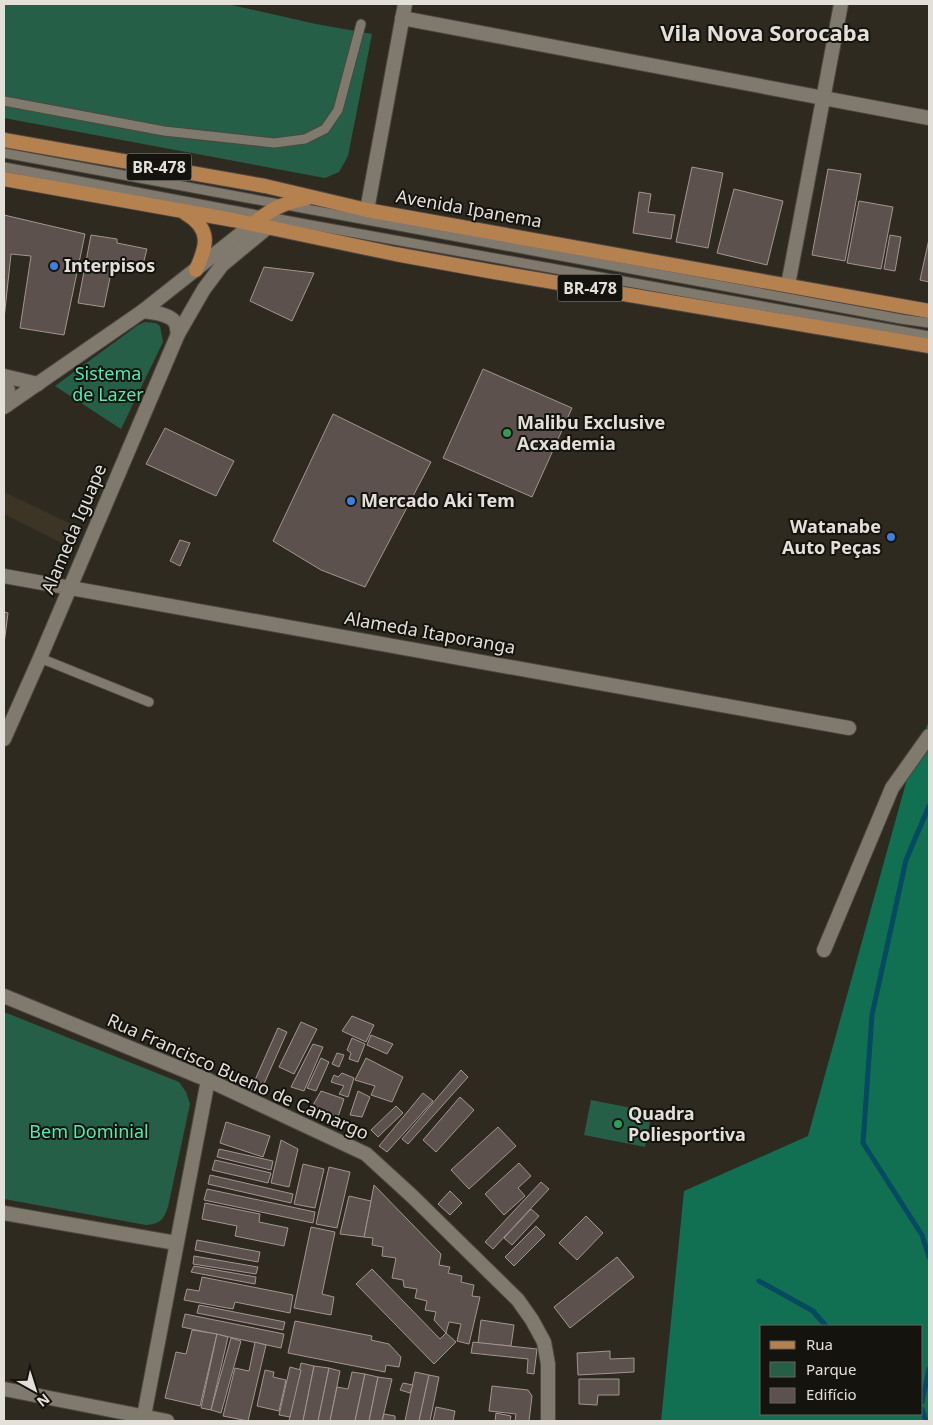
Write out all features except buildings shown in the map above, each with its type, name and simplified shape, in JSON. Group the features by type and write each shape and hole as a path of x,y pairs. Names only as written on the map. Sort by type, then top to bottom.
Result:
{"main road":[{"name":"Avenida Ipanema","path":"4,140 264,186 367,210 929,311"},
{"name":"BR-478","path":"4,179 182,211 261,222 394,254 929,346"},
{"path":"261,222 270,210 286,202 314,197"},
{"path":"182,211 194,219 201,228 204,238 205,250 196,270"}],"street":[{"path":"367,210 404,4"},
{"path":"788,285 841,4"},
{"path":"402,18 929,118"},
{"path":"6,406 143,310 261,222"},
{"name":"Alameda Iguape","path":"4,739 178,334 204,289 222,265 261,222"},
{"path":"143,310 169,318 175,322 178,334"},
{"path":"4,376 38,384"},
{"path":"4,381 8,390 6,406"},
{"name":"Alameda Itaporanga","path":"4,576 849,728"},
{"path":"824,950 892,788 929,736"},
{"name":"Rua Francisco Bueno de Camargo","path":"4,996 208,1080 366,1154 413,1197 518,1300 532,1320 544,1342 548,1364 548,1421"},
{"path":"143,1419 208,1080"},
{"path":"4,1213 176,1243"},
{"path":"4,1389 143,1419 167,1421"}],"lane":[{"path":"4,101 164,131 274,143 305,139 325,129 338,110 361,24"},
{"path":"4,153 929,323"},
{"path":"4,167 261,222 929,336"},
{"path":"40,658 149,702"}],"shaded area":[{"path":"4,492 71,524 62,543 4,514"}],"green space":[{"path":"4,4 227,4 316,24 372,34 348,156 339,172 325,178 4,118"},
{"name":"Sistema de Lazer","path":"145,322 156,323 160,326 163,342 121,429 55,386 138,325"},
{"path":"929,721 929,1421 661,1421 684,1191 808,1136 912,761"},
{"name":"Bem Dominial","path":"4,1012 179,1082 186,1092 190,1104 168,1207 164,1215 155,1224 146,1225 4,1199"},
{"name":"Quadra Poliesportiva","path":"591,1100 652,1112 645,1147 584,1135"}],"waterway":[{"path":"929,806 906,860 872,1015 863,1143 922,1235 929,1257"},
{"path":"759,1281 813,1311 825,1325"},
{"path":"923,1397 929,1369"},
{"path":"923,1412 926,1421"}],"place":[{"name":"Interpisos","path":"54,266"},
{"name":"Malibu Exclusive Acxademia","path":"507,433"},
{"name":"Mercado Aki Tem","path":"351,501"},
{"name":"Watanabe Auto Peças","path":"891,537"},
{"name":"Quadra Poliesportiva","path":"618,1124"}],"district":[{"name":"Vila Nova Sorocaba","path":"765,33"}]}
